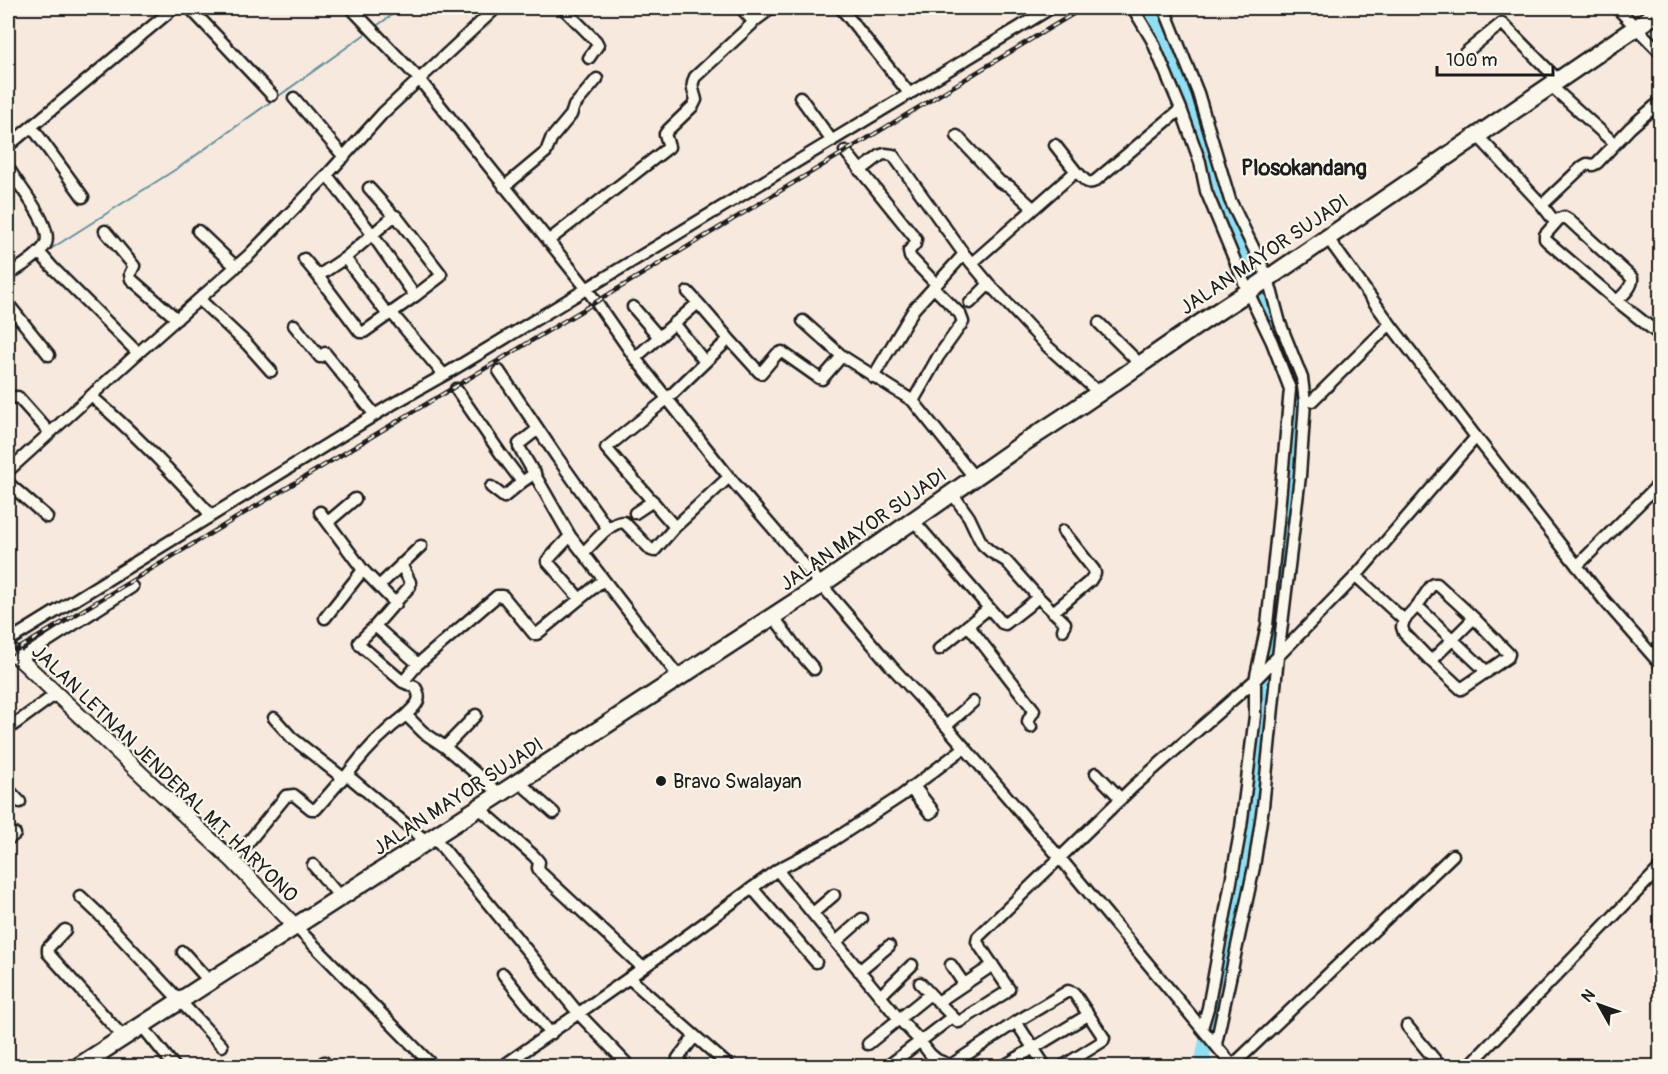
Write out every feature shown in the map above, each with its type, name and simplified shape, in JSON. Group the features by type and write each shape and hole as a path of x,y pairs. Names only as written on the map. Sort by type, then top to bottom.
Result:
{"highway":[{"name":"JALAN MAYOR SUJADI","path":"79,1066 821,585 1098,392 1198,324 1250,292 1327,237 1660,11"}],"main road":[{"name":"JALAN LETNAN JENDERAL M.T. HARYONO","path":"8,648 233,861 295,926"}],"street":[{"path":"8,146 174,8"},
{"path":"190,8 272,95"},
{"path":"351,8 419,79 587,289 635,358 729,477 1060,858 1233,1066 1453,855"},
{"path":"8,471 236,267 327,175 382,113 496,8"},
{"path":"563,8 596,41 598,45 589,58"},
{"path":"741,8 753,22"},
{"path":"548,241 666,151 669,147 665,134 693,106 696,100 692,89 695,77 753,22 772,8"},
{"path":"841,8 909,93"},
{"path":"8,641 375,415 1051,8"},
{"path":"1132,8 1152,40 1181,109 1200,162 1206,191 1290,389 1267,625 1257,678 1255,716 1241,826 1203,1029"},
{"path":"1164,8 1198,93 1230,200 1267,279 1280,323 1302,378 1305,402 1300,476 1254,867 1214,1042"},
{"path":"1617,8 1660,52"},
{"path":"1465,53 1502,23 1554,83 1615,144"},
{"path":"504,187 546,152 551,139 572,115 574,106 597,80"},
{"path":"294,98 344,157"},
{"path":"800,98 832,141"},
{"path":"1542,205 1582,167 1598,163 1654,106 1660,108"},
{"path":"1054,145 1077,173 1090,183 1181,109"},
{"path":"32,127 83,197"},
{"path":"1477,135 1556,222"},
{"path":"957,136 1000,182 1010,186 1033,208"},
{"path":"845,151 916,239 909,251 910,257 963,319 913,401"},
{"path":"860,171 881,155 893,155 964,254 989,284 1047,346 1098,392"},
{"path":"8,167 10,181 44,221 48,233 48,241 41,255 8,275"},
{"path":"972,263 1033,208 1074,173 1077,173"},
{"path":"327,175 415,296"},
{"path":"304,259 360,332 392,316 440,277 441,274 396,216 369,188"},
{"path":"318,276 345,258 394,216"},
{"path":"1617,301 1632,283 1632,278 1569,220 1562,217 1547,232 1545,239 1617,301 1660,335"},
{"path":"105,231 134,266 129,276 131,279 177,319"},
{"path":"198,231 236,267"},
{"path":"1327,237 1476,437 1604,600 1660,664"},
{"path":"873,377 914,309 964,254"},
{"path":"41,255 138,353"},
{"path":"345,258 444,375"},
{"path":"970,303 989,284"},
{"path":"688,292 761,373 777,354 782,352 822,379 842,356"},
{"path":"199,299 247,344 271,371"},
{"path":"635,358 698,303"},
{"path":"8,304 50,355"},
{"path":"633,307 658,336"},
{"path":"803,321 842,356 913,401 974,477"},
{"path":"674,323 705,362"},
{"path":"1099,323 1140,364"},
{"path":"1305,402 1312,401 1390,324"},
{"path":"294,325 320,357 329,350 375,415"},
{"path":"675,527 606,448 667,399 729,339"},
{"path":"499,371 608,529"},
{"path":"456,389 522,482"},
{"path":"91,396 142,442 211,515"},
{"path":"8,398 18,397 50,433"},
{"path":"538,429 519,444 519,447 570,536 680,676"},
{"path":"920,983 959,1022 1008,990 977,942 978,937 1121,799 1277,658 1356,576 1476,437"},
{"path":"491,487 504,497 535,472"},
{"path":"583,553 608,529 624,522 654,551 675,527 729,477"},
{"path":"8,483 46,517"},
{"path":"1577,566 1660,483"},
{"path":"952,493 969,517 983,545 1006,561 1065,623 1063,630"},
{"path":"328,522 354,499"},
{"path":"635,513 653,501"},
{"path":"320,512 363,570 396,604"},
{"path":"913,520 1002,623 1005,624 1038,597"},
{"path":"1053,612 1095,573 1063,531"},
{"path":"570,536 547,561 580,598"},
{"path":"379,586 421,546"},
{"path":"233,861 286,796 294,795 311,809 316,809 371,745 418,704 419,698 415,687 403,682 359,644 410,586 402,564"},
{"path":"325,618 363,570"},
{"path":"1356,576 1404,620"},
{"path":"403,682 418,664 497,596 503,596 534,634 537,634 603,580"},
{"path":"1437,584 1509,653 1508,657 1461,689 1404,633 1402,627 1404,620 1416,606 1431,586 1437,584"},
{"path":"20,659 132,587"},
{"path":"1416,606 1487,672"},
{"path":"939,649 988,608"},
{"path":"773,616 814,669"},
{"path":"1431,661 1474,618"},
{"path":"968,625 1034,710 1028,719 1031,727"},
{"path":"375,626 418,664"},
{"path":"8,729 56,694"},
{"path":"946,726 973,702"},
{"path":"406,715 423,732 445,747 500,794"},
{"path":"445,747 476,715"},
{"path":"274,718 292,738 430,839 579,1014 629,1066"},
{"path":"503,1066 579,1014 777,870 832,841 912,787 964,748"},
{"path":"1096,773 1121,799"},
{"path":"519,782 554,813"},
{"path":"8,789 20,802"},
{"path":"479,808 534,856 539,862 540,872 642,967"},
{"path":"313,865 340,897"},
{"path":"1469,1066 1660,868"},
{"path":"777,870 899,1019 937,1060 952,1066 1068,990 1074,993 1103,1040 1063,1066"},
{"path":"752,888 816,962"},
{"path":"813,913 834,895"},
{"path":"80,896 222,1046"},
{"path":"836,942 862,919"},
{"path":"295,926 433,1066"},
{"path":"64,930 48,948 48,953 124,1038"},
{"path":"859,971 888,946"},
{"path":"183,952 210,982"},
{"path":"880,996 912,965"},
{"path":"951,965 964,984"},
{"path":"868,1044 899,1019 934,998 964,984 993,965"},
{"path":"502,974 551,1034"},
{"path":"629,978 729,1066"},
{"path":"1004,1066 1088,1014"},
{"path":"888,1066 952,1017"},
{"path":"1016,1022 1045,1066"},
{"path":"142,1026 174,1066"},
{"path":"1407,1026 1440,1066"},
{"path":"683,1066 678,1058 695,1036"}],"waterway":[{"path":"375,27 402,8"},
{"path":"1148,8 1156,17 1297,388 1255,796 1218,979"},
{"path":"46,252 181,166 368,32"},
{"path":"1205,1066 1203,1056 1214,1000"}],"railway":[{"path":"8,655 1083,8"}],"place":[{"name":"Bravo Swalayan","path":"661,781"}],"district":[{"name":"Plosokandang","path":"1304,167"}]}
